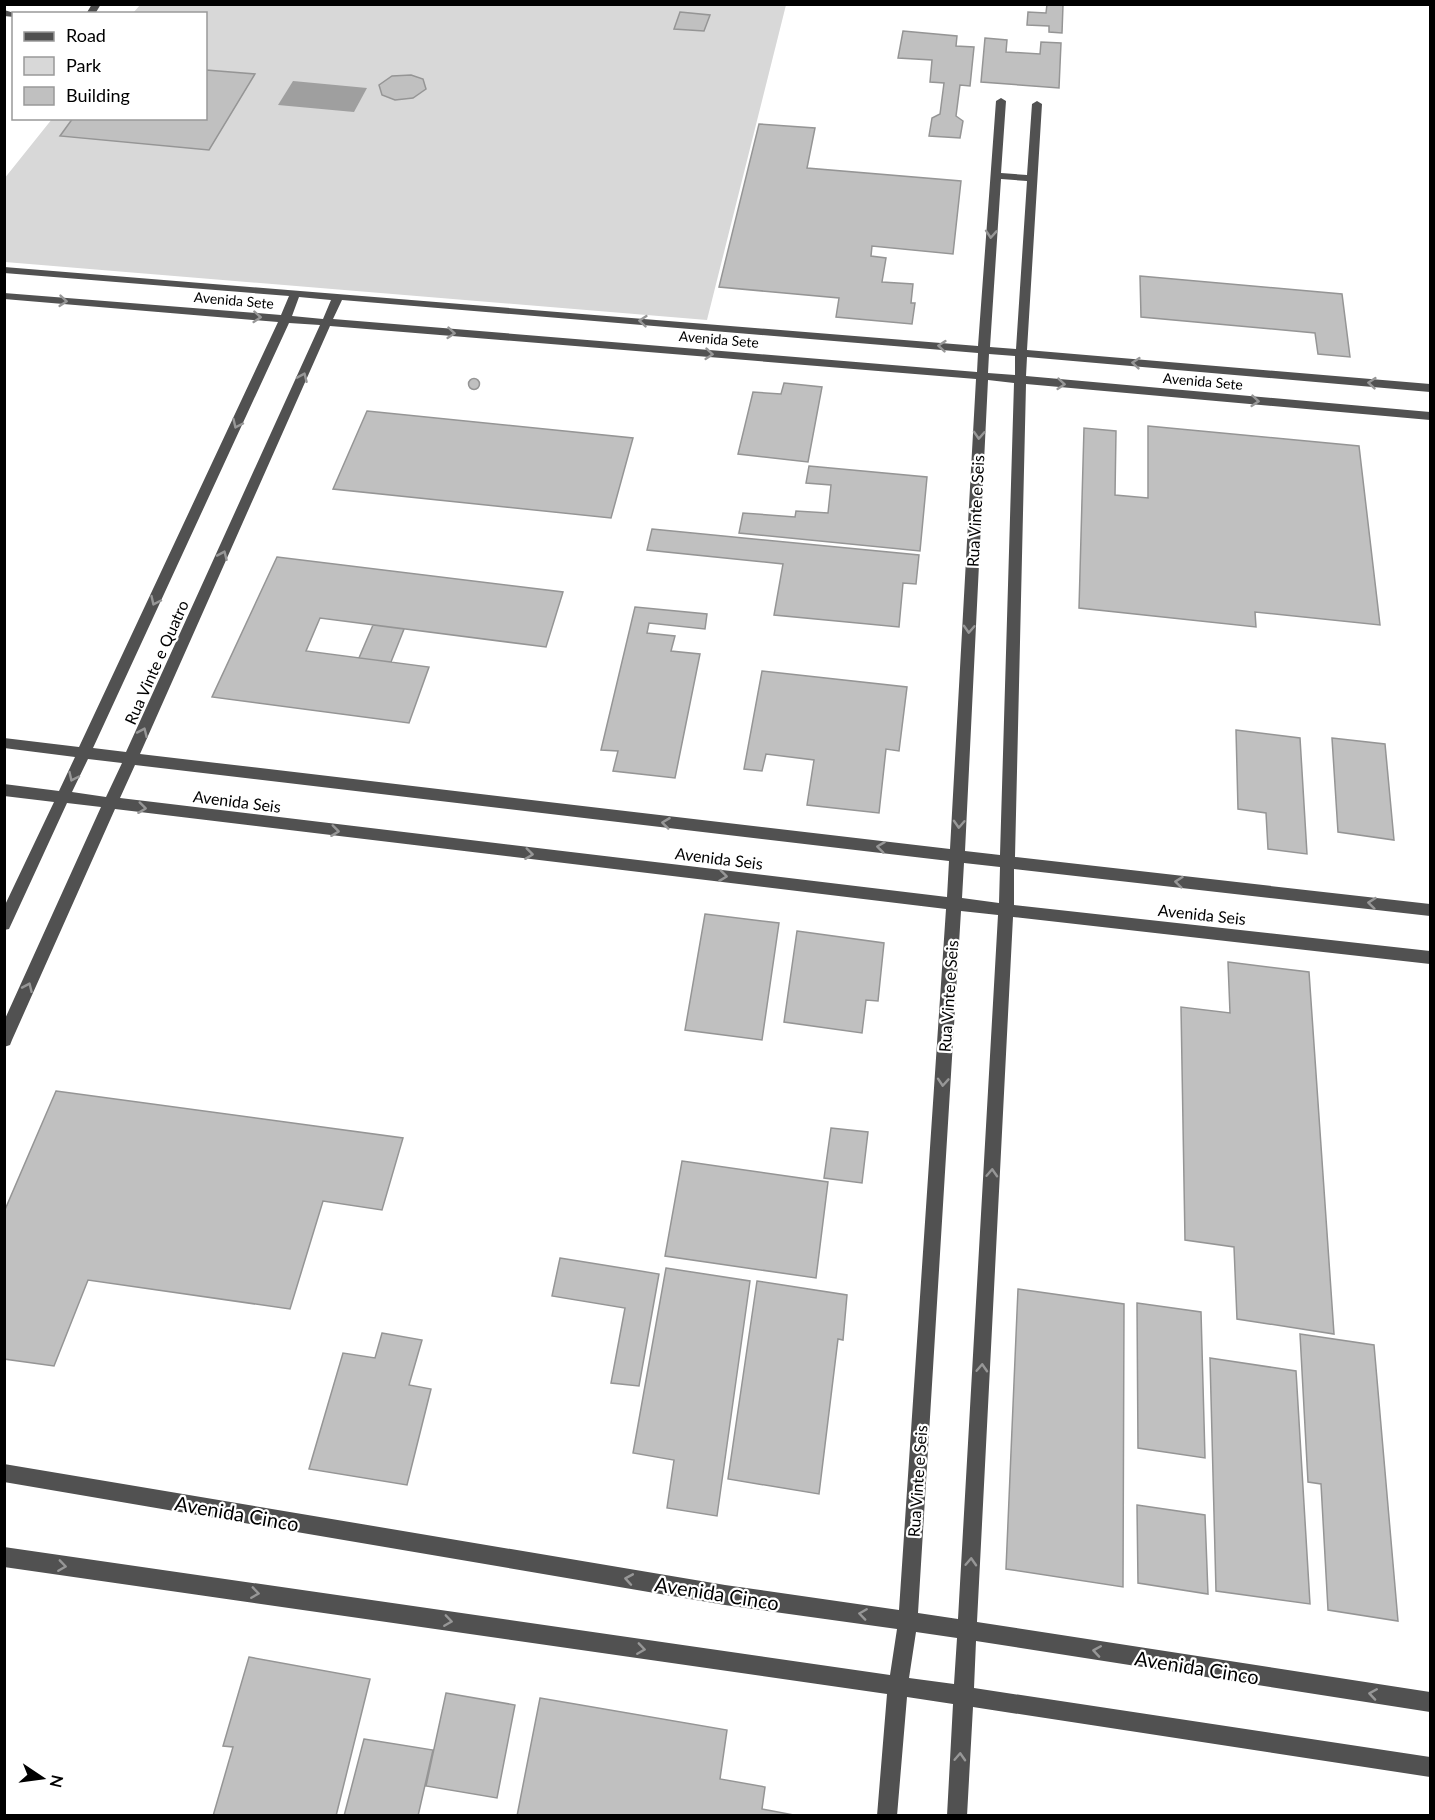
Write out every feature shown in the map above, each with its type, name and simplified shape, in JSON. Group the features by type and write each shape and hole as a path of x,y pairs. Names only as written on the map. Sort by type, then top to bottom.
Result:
{"street":[{"name":"Rua Vinte e Seis","path":"887,1815 898,1686 908,1621 957,856 983,350 1001,101"},
{"path":"957,1815 1006,910 1021,353 1038,104"},
{"path":"996,176 1033,178"},
{"name":"Avenida Sete","path":"4,270 1431,388"},
{"name":"Rua Vinte e Quatro","path":"4,924 295,294"},
{"name":"Avenida Sete","path":"4,296 982,376 1431,416"},
{"name":"Rua Vinte e Quatro","path":"4,1040 338,297"},
{"name":"Avenida Seis","path":"4,743 1006,863 1431,910"},
{"name":"Avenida Seis","path":"4,790 1006,910 1431,958"},
{"name":"Avenida Cinco","path":"4,1473 725,1595 1431,1702"},
{"path":"4,1557 898,1686 1431,1767"}],"green space":[{"path":"140,5 786,5 707,320 5,262 4,179 51,120 207,120 207,12 134,12"}],"shaded area":[{"path":"293,81 367,88 354,112 278,105"}],"building":[{"path":"1047,4 1063,5 1062,33 1049,32 1049,26 1027,25 1028,12 1046,13"},
{"path":"680,12 710,15 704,31 674,29"},
{"path":"903,31 957,36 956,46 974,47 970,86 960,85 956,116 963,121 960,138 929,136 932,118 940,114 944,83 930,82 932,60 898,58"},
{"path":"985,38 1007,40 1006,52 1040,54 1041,42 1061,43 1059,88 981,82"},
{"path":"207,70 255,74 209,150 60,136 72,120 207,120"},
{"path":"411,75 423,79 426,89 413,98 395,100 382,95 379,85 392,76"},
{"path":"759,124 815,128 807,168 961,181 953,254 872,246 871,256 886,258 882,282 913,284 911,303 915,303 912,324 836,317 839,298 719,287"},
{"path":"1140,276 1342,294 1350,357 1318,354 1315,333 1141,317"},
{"path":"474,378 480,384 474,390 468,384"},
{"path":"784,383 822,387 808,462 738,454 753,392 781,394"},
{"path":"367,411 633,438 611,518 333,489"},
{"path":"1148,426 1359,446 1380,625 1255,612 1256,627 1079,608 1084,428 1116,431 1115,495 1148,498"},
{"path":"809,466 927,477 920,551 739,533 743,513 795,517 796,511 828,513 831,485 806,483"},
{"path":"652,529 919,555 916,584 903,583 899,627 774,615 783,564 647,550"},
{"path":"277,557 563,592 546,647 320,618 306,651 429,667 409,723 212,697"},
{"path":"635,607 707,614 705,629 649,623 647,633 675,636 671,651 700,654 675,778 613,771 618,751 601,750"},
{"path":"373,625 404,629 391,662 359,658"},
{"path":"762,671 907,687 899,751 886,749 879,813 807,805 814,760 766,754 762,771 744,769"},
{"path":"1236,730 1300,738 1307,854 1268,849 1266,813 1238,809"},
{"path":"1332,738 1385,744 1394,840 1338,832"},
{"path":"705,914 779,923 762,1040 685,1030"},
{"path":"797,931 884,943 878,1001 866,1000 862,1033 784,1022"},
{"path":"1228,962 1309,972 1334,1334 1237,1319 1234,1247 1185,1240 1181,1007 1230,1013"},
{"path":"56,1091 403,1138 382,1210 323,1201 290,1309 88,1280 54,1366 4,1359 4,1212"},
{"path":"831,1128 868,1132 862,1183 824,1178"},
{"path":"682,1161 828,1182 816,1278 665,1256"},
{"path":"560,1258 659,1274 639,1386 611,1383 625,1308 552,1296"},
{"path":"666,1268 750,1281 717,1516 667,1508 674,1460 633,1453"},
{"path":"757,1281 847,1295 843,1340 838,1339 819,1494 728,1479"},
{"path":"1018,1289 1124,1304 1123,1587 1006,1569"},
{"path":"1137,1303 1201,1312 1205,1458 1138,1448"},
{"path":"382,1333 422,1340 409,1385 431,1389 407,1485 309,1469 343,1353 375,1358"},
{"path":"1300,1334 1374,1345 1398,1621 1328,1610 1321,1484 1308,1482"},
{"path":"1210,1358 1296,1371 1310,1604 1216,1591"},
{"path":"1137,1505 1205,1515 1208,1594 1138,1583"},
{"path":"249,1657 370,1679 336,1816 213,1816 233,1747 223,1746"},
{"path":"446,1693 515,1705 497,1798 426,1786"},
{"path":"540,1698 727,1730 720,1779 765,1787 762,1809 799,1816 517,1816"},
{"path":"364,1739 433,1750 418,1816 344,1816"}]}
